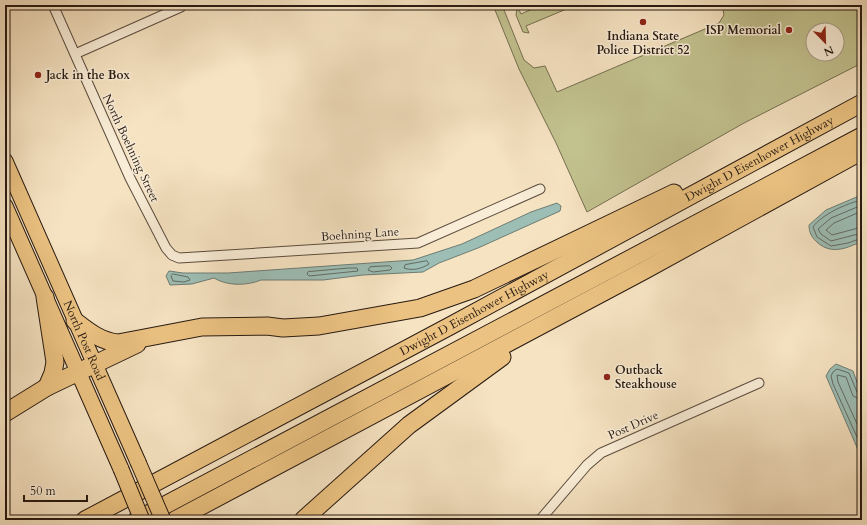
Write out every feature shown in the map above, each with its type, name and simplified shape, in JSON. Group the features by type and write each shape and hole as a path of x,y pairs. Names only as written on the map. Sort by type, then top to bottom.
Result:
{"highway":[{"path":"75,321 92,334 110,342 118,342 172,332 218,326 267,326 283,328 319,326 420,308 474,289 610,224 811,122 862,98"},
{"name":"Dwight D Eisenhower Highway","path":"84,520 450,326 862,103"},
{"path":"137,520 862,136"},
{"path":"175,520 645,270 862,151"},
{"path":"303,520 376,453 444,398 507,353 645,270"},
{"path":"45,297 55,362 53,373 47,387"},
{"path":"5,413 47,387 79,374 158,335"}],"main road":[{"name":"North Post Road","path":"5,161 163,520"},
{"name":"North Post Road","path":"5,206 142,520"}],"street":[{"name":"North Boehning Street","path":"53,5 130,178 166,248 172,255"},
{"path":"75,54 181,7"},
{"name":"Boehning Lane","path":"172,255 187,259 418,243 540,189"},
{"name":"Post Drive","path":"540,520 587,465 601,453 759,383"}],"green space":[{"path":"493,5 502,5 524,60 534,68 545,66 557,92 719,23 724,15 722,5 862,5 862,63 744,123 587,212 556,143 519,69"},
{"path":"541,5 576,5 526,26 529,33 523,32 516,15 517,9 518,8 521,14"}],"water":[{"path":"862,196 862,241 840,249 829,249 823,247 810,233 809,225 826,210"},
{"path":"557,203 561,206 560,211 478,248 439,263 423,272 363,275 323,280 261,280 243,284 225,283 214,278 192,284 170,285 166,276 169,271 183,273 228,273 413,260 462,244 531,212"},
{"path":"836,364 853,371 862,396 862,459 826,376 830,369"}],"place":[{"name":"Indiana State Police District 52","path":"643,22"},
{"name":"ISP Memorial","path":"789,30"},
{"name":"Jack in the Box","path":"38,75"},
{"name":"Outback Steakhouse","path":"607,377"}]}
